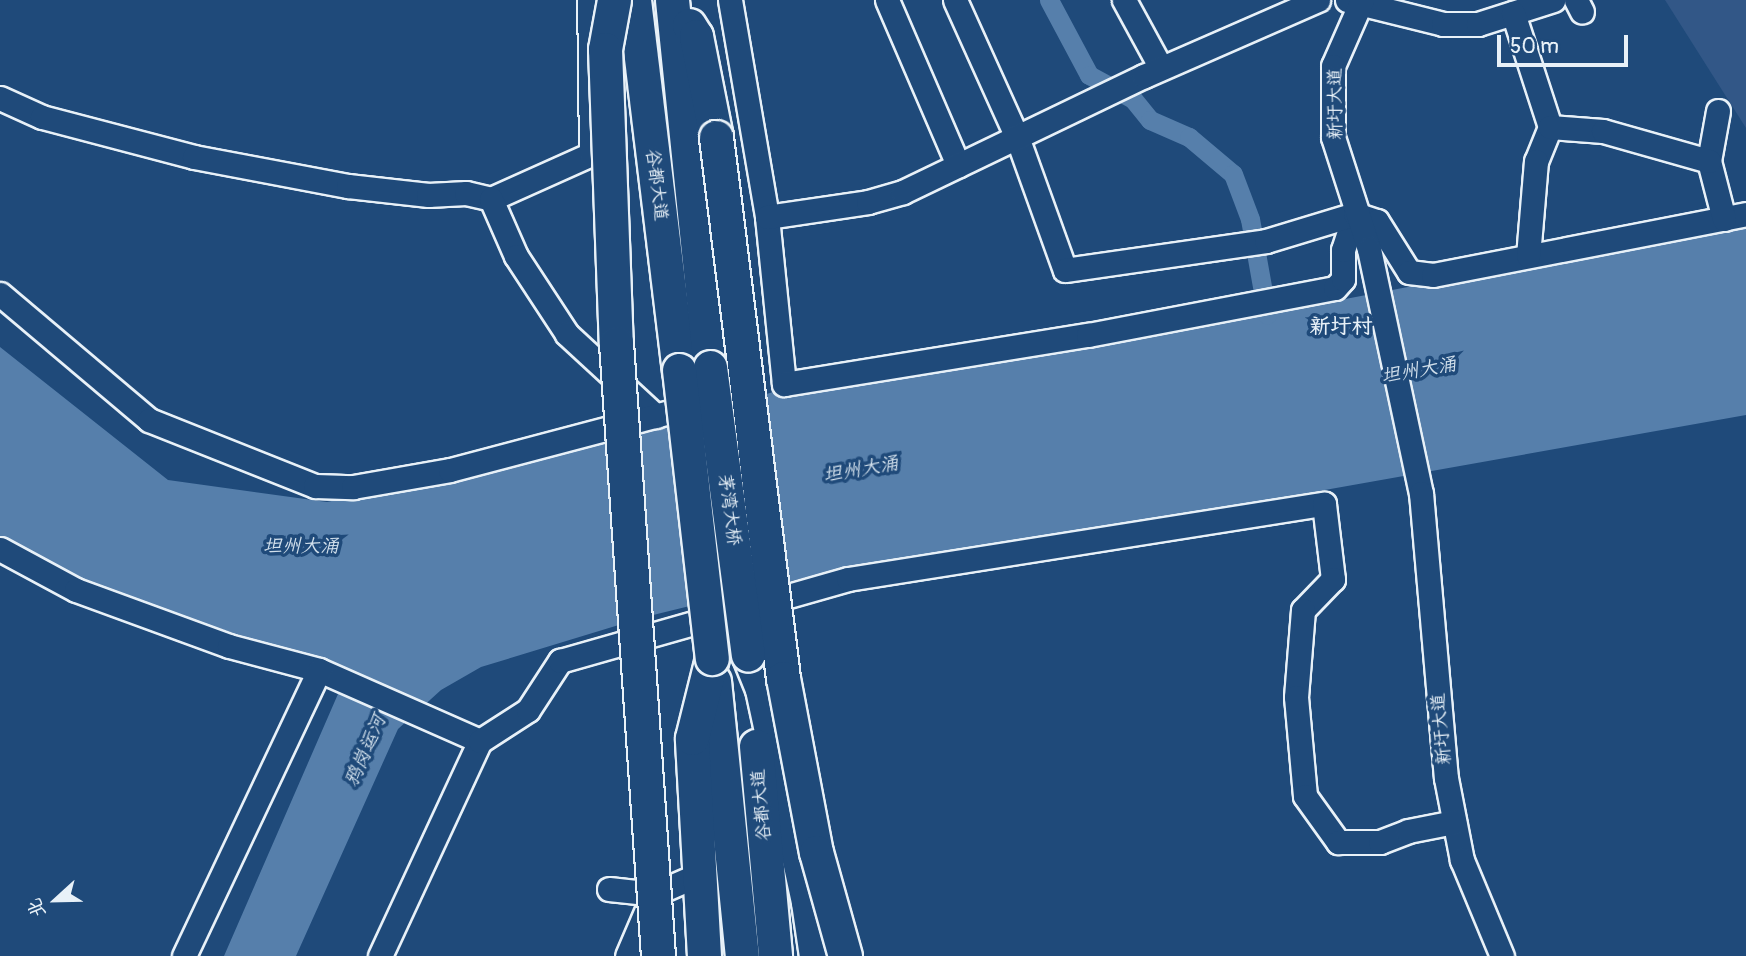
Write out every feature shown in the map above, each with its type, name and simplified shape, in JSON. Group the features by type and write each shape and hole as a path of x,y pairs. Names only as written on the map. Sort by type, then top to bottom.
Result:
{"highway":[{"path":"614,0 605,49 616,343 658,956"},
{"name":"谷都大道","path":"634,0 695,368"},
{"path":"673,0 696,36 716,137 783,678 816,852 845,956"},
{"name":"谷都大道","path":"673,0 695,368"},
{"name":"茅湾大桥","path":"695,368 748,654"},
{"name":"茅湾大桥","path":"695,368 712,658"},
{"path":"748,654 762,689 808,902 816,956"},
{"name":"谷都大道","path":"748,654 775,956"},
{"path":"704,956 702,873 692,738 712,658"},
{"name":"谷都大道","path":"712,658 742,956"}],"street":[{"path":"0,98 42,117 194,158 348,186 428,195 466,193 491,199 591,153 589,0"},
{"path":"730,0 767,217 784,384"},
{"path":"887,0 958,165"},
{"path":"956,0 1017,137 1065,270 1266,241 1355,214 1377,221 1409,272 1433,275 1735,216 1709,161 1717,111"},
{"path":"1124,0 1161,68"},
{"path":"767,217 868,202 903,192 1161,68 1318,0"},
{"path":"1357,1 1443,24 1478,24 1553,0"},
{"name":"新圩大道","path":"1357,1 1333,66 1333,137 1355,214 1369,249 1421,493 1446,778 1454,822 1462,860 1502,956"},
{"path":"1513,13 1550,127 1536,161 1528,256"},
{"path":"1550,127 1603,131 1709,161"},
{"path":"491,199 516,256 567,334 656,416"},
{"path":"0,294 149,420 315,486 353,487 450,470 784,384 1088,335 1335,288 1343,278 1343,250 1355,214"},
{"path":"380,956 480,741 528,710 559,661 848,579 1324,504 1333,579 1303,610 1296,697 1305,796 1338,842 1380,842 1408,831 1454,822"},
{"path":"0,549 76,590 229,646 326,674 480,741"},
{"path":"184,956 326,674"},
{"path":"609,889 653,894 702,873"},
{"path":"627,956 653,894"}],"shaded area":[{"path":"1665,0 1746,0 1746,128"}],"water":[{"path":"1746,222 1746,415 1162,519 836,570 645,617 481,667 441,690 398,729 296,956 224,956 348,671 101,589 0,539 0,347 168,480 327,502 562,451 777,391 1267,314"}],"waterway":[{"path":"1049,0 1089,75 1133,99 1150,120 1189,137 1233,174 1250,219 1267,314"}],"district":[{"name":"新圩村","path":"1341,327"}],"water label":[{"name":"坦州大涌","path":"1419,371"},
{"name":"坦州大涌","path":"861,470"},
{"name":"坦州大涌","path":"301,547"},
{"name":"鸦岗运河","path":"366,751"}]}
